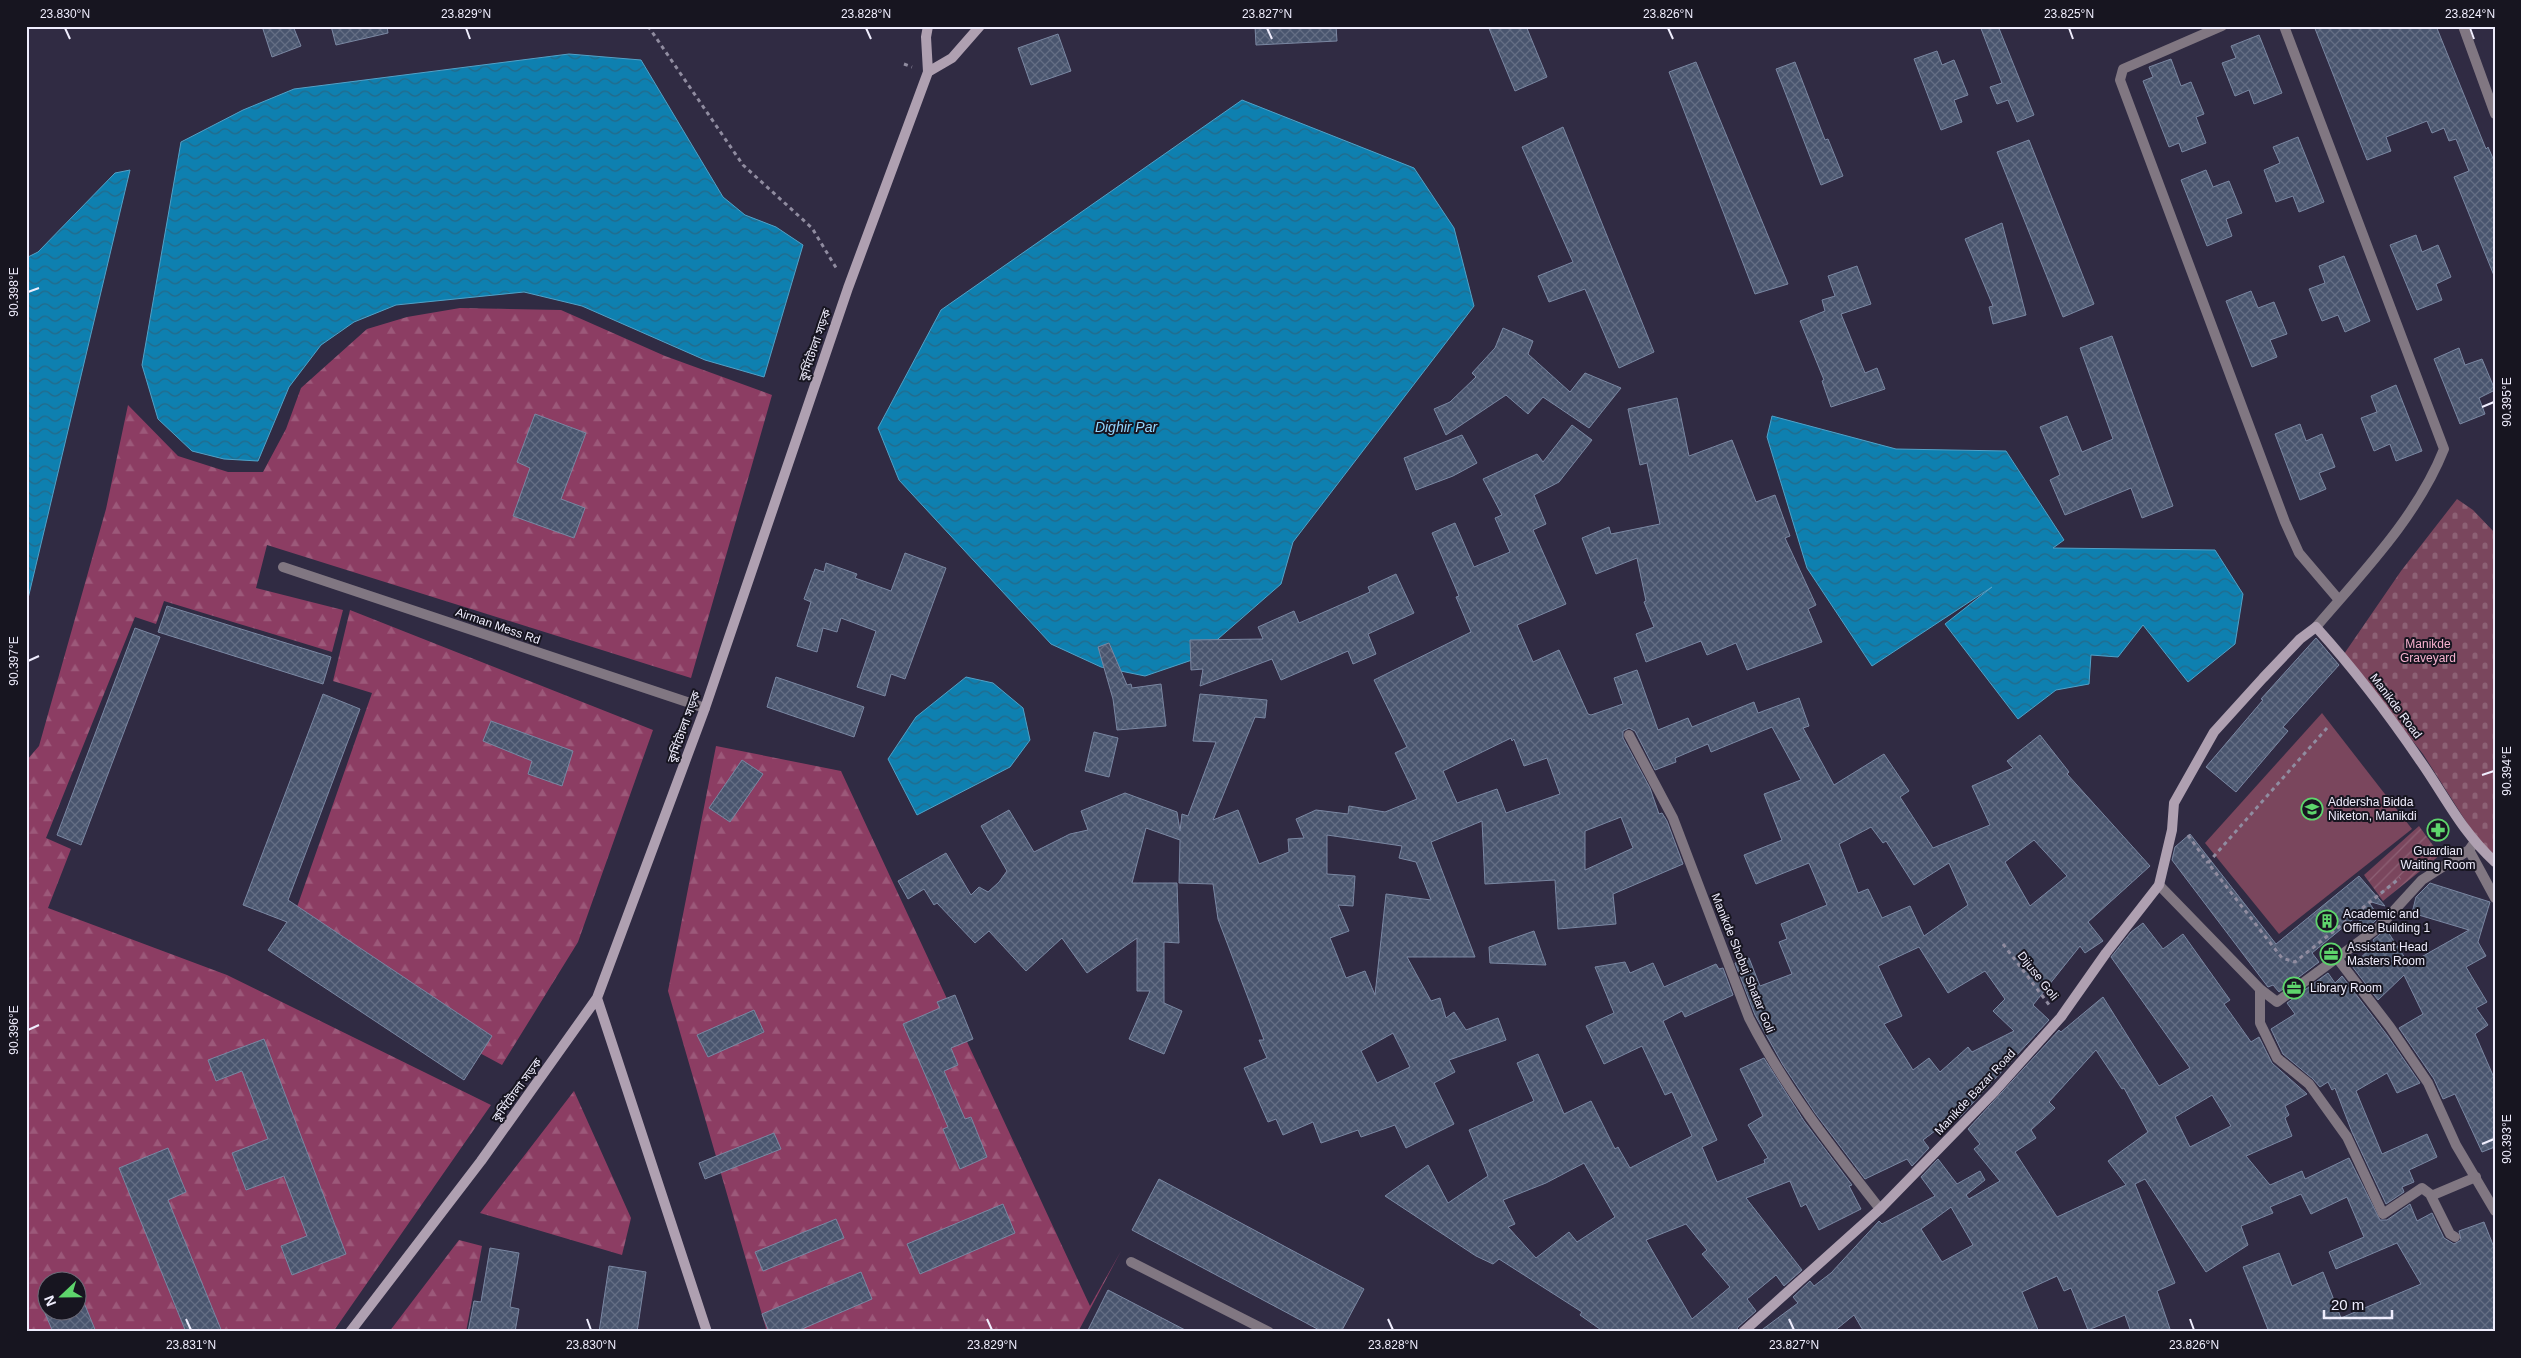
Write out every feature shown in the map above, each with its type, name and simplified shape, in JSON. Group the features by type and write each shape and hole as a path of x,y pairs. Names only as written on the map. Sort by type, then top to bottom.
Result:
{"street":[{"path":"928,26 926,37 928,72 952,58 980,26"},
{"path":"2222,26 2123,69 2120,80 2285,522 2299,553 2339,600"},
{"path":"2284,26 2444,449 2433,478 2384,547 2316,627"},
{"path":"2463,26 2495,114"},
{"name":"কুর্মিটোলা সড়ক","path":"350,1332 481,1161 597,998 705,708 848,288 928,72"},
{"name":"Airman Mess Rd","path":"283,566 705,708"},
{"name":"Manikde Bazar Road","path":"1743,1332 1880,1209 1994,1091 2061,1017 2106,953 2159,885 2172,830 2174,803 2214,732 2300,639 2316,627"},
{"name":"Manikde Road","path":"2316,627 2342,656 2422,762 2471,846 2495,862"},
{"name":"Manikde Shobuj Shatar Goli","path":"1629,736 1673,818 1749,1018 1762,1044 1801,1107 1880,1209"},
{"path":"2159,885 2260,989 2277,1002 2379,927 2422,880 2471,846 2495,898"},
{"path":"2337,958 2390,1027 2428,1083 2456,1145 2495,1211"},
{"path":"2260,989 2260,1023 2277,1058 2309,1084 2347,1137 2383,1214 2422,1188 2431,1196 2450,1234 2456,1237"},
{"path":"597,998 707,1332"},
{"path":"2431,1196 2478,1180"},
{"path":"1131,1262 1269,1332"}],"path":[{"path":"648,26 743,165 812,228 848,288"},
{"path":"2208,863 2328,728"},
{"path":"2183,828 2282,958 2295,962 2405,873"},
{"name":"Dijuse Goli","path":"2003,944 2061,1017"}],"green space":[{"path":"460,308 561,310 665,356 772,395 691,678 267,545 256,588 343,610 332,652 164,601 156,624 135,617 46,838 71,849 48,908 227,975 491,1105 333,1332 26,1332 26,761 39,746 106,509 128,405 178,456 228,472 263,472 286,429 301,388 367,329 407,317"},
{"name":"Manikde Graveyard","path":"2457,499 2473,510 2495,533 2495,867 2423,754 2344,654 2401,571"},
{"path":"350,610 653,730 578,942 502,1065 283,947 372,693 333,681"},
{"path":"2322,713 2412,829 2279,934 2205,843"},
{"path":"716,746 841,771 1090,1306 1121,1251 1078,1332 767,1332 668,991"},
{"path":"2419,826 2440,855 2383,901 2364,875"},
{"path":"574,1091 631,1218 622,1255 480,1213"},
{"path":"459,1240 482,1246 466,1332 389,1332"}],"water":[{"path":"569,54 641,60 723,197 745,215 776,227 803,245 764,377 705,360 582,306 524,292 396,305 354,322 321,345 289,387 258,461 224,459 192,451 158,419 142,365 181,142 243,110 294,89"},
{"name":"Dighir Par","path":"1242,100 1414,168 1454,228 1474,306 1293,542 1281,584 1195,659 1145,676 1101,667 1051,644 899,480 878,428 941,310"},
{"path":"130,170 26,607 26,258 38,252 115,173"},
{"path":"1772,416 1896,449 2006,451 2064,540 2053,548 2215,550 2243,594 2235,644 2188,682 2143,625 2118,657 2091,655 2089,684 2056,690 2018,719 1945,624 1992,587 1872,666 1807,568 1767,437"},
{"path":"966,677 993,683 1023,708 1030,740 1010,767 917,815 888,759 916,717"}],"building":[{"path":"262,26 293,26 301,46 272,57"},
{"path":"331,26 387,26 388,33 336,45"},
{"path":"1255,26 1336,26 1337,41 1256,45"},
{"path":"1488,26 1526,26 1547,77 1515,91"},
{"path":"1980,26 1998,26 2034,115 2017,122 2008,100 1997,104 1990,87 2002,83"},
{"path":"2314,26 2436,26 2486,149 2488,147 2495,163 2495,278 2454,177 2469,171 2456,139 2449,141 2444,128 2432,133 2427,121 2386,137 2391,151 2367,160"},
{"path":"1058,34 1071,71 1031,85 1018,48"},
{"path":"2259,35 2282,93 2254,104 2249,90 2235,96 2222,63 2236,58 2231,46"},
{"path":"1937,51 1942,65 1954,60 1968,95 1954,100 1962,122 1941,130 1914,59"},
{"path":"2171,59 2181,86 2191,82 2204,114 2196,117 2206,143 2182,152 2179,143 2169,147 2143,81 2153,77 2149,67"},
{"path":"1696,62 1788,284 1755,294 1669,72"},
{"path":"1795,62 1825,140 1828,139 1843,176 1821,185 1776,69"},
{"path":"1563,127 1654,352 1619,368 1585,289 1549,302 1538,276 1573,262 1522,147"},
{"path":"2298,137 2324,202 2299,212 2293,196 2276,202 2264,170 2280,163 2273,147"},
{"path":"2029,140 2094,304 2063,317 1997,152"},
{"path":"2206,170 2213,187 2229,181 2242,213 2226,219 2232,236 2207,246 2181,180"},
{"path":"2002,223 2026,315 1993,324 1989,307 1993,306 1965,239"},
{"path":"2416,235 2422,252 2438,245 2451,277 2436,284 2442,300 2417,310 2390,245"},
{"path":"2344,256 2370,321 2345,332 2338,315 2322,321 2309,289 2325,283 2319,266"},
{"path":"1857,266 1871,304 1841,314 1865,373 1877,368 1885,389 1831,407 1822,381 1824,380 1800,321 1825,311 1822,300 1835,296 1828,276"},
{"path":"2251,291 2258,308 2274,302 2287,334 2270,340 2277,357 2252,367 2226,301"},
{"path":"1503,328 1533,341 1528,354 1570,392 1585,373 1621,388 1589,428 1543,397 1528,414 1506,395 1446,435 1434,409 1450,402 1476,377 1472,373 1495,348"},
{"path":"2112,336 2173,506 2142,518 2131,488 2065,515 2050,480 2060,475 2040,427 2067,416 2082,452 2113,439 2080,348"},
{"path":"2459,348 2465,365 2482,359 2495,390 2479,398 2485,414 2460,424 2434,359"},
{"path":"2396,385 2422,451 2396,461 2390,444 2374,451 2361,418 2377,412 2371,396"},
{"path":"1677,398 1689,456 1732,440 1756,502 1775,495 1790,536 1785,538 1816,605 1808,609 1822,642 1747,670 1736,643 1707,655 1701,641 1646,662 1636,634 1654,627 1644,602 1646,601 1637,558 1596,574 1582,538 1609,527 1611,534 1660,524 1647,463 1640,465 1628,409"},
{"path":"535,414 586,433 561,499 585,508 574,538 513,516 530,468 517,462"},
{"path":"2300,424 2306,441 2322,434 2335,467 2319,473 2326,489 2300,500 2275,434"},
{"path":"1572,425 1592,440 1559,482 1534,495 1546,524 1533,530 1566,604 1517,625 1533,662 1559,650 1588,714 1591,715 1623,704 1614,678 1637,670 1658,730 1688,718 1692,727 1754,702 1758,713 1799,698 1809,726 1803,728 1834,785 1884,754 1909,791 1900,797 1933,848 1990,825 1972,786 2013,768 2007,761 2040,735 2069,772 2067,774 2150,866 2088,922 2103,941 2085,953 2080,946 2033,1005 2049,1020 1959,1118 1956,1115 1923,1140 1929,1148 1912,1166 1907,1159 1865,1179 1815,1113 1783,1065 1755,1015 1735,963 1749,958 1760,986 1792,974 1779,942 1787,939 1781,924 1827,905 1809,863 1756,884 1744,855 1782,840 1764,794 1801,780 1772,727 1711,752 1708,744 1675,758 1676,762 1655,770 1635,731 1629,728 1623,731 1623,738 1650,788 1659,814 1662,813 1667,821 1683,864 1613,894 1616,924 1558,929 1555,880 1485,884 1482,821 1431,842 1475,957 1407,957 1431,1001 1440,998 1446,1018 1454,1012 1466,1030 1498,1018 1506,1040 1449,1060 1455,1072 1434,1083 1454,1124 1406,1148 1395,1125 1361,1137 1358,1130 1321,1143 1313,1122 1283,1135 1276,1119 1268,1122 1244,1068 1267,1058 1259,1040 1264,1040 1218,919 1213,884 1179,883 1180,840 1146,828 1132,883 1177,883 1179,943 1164,942 1164,1003 1182,1011 1164,1054 1129,1039 1150,991 1137,991 1137,938 1087,973 1062,938 1026,971 989,931 975,943 937,903 934,905 924,889 908,899 898,881 946,853 971,895 979,887 988,892 1007,871 981,826 1009,810 1034,852 1070,834 1088,830 1081,811 1125,793 1177,812 1180,831 1182,814 1188,816 1216,742 1193,741 1200,694 1267,700 1265,718 1255,717 1213,820 1238,810 1259,864 1289,852 1288,839 1304,838 1296,819 1316,810 1348,814 1349,806 1385,812 1417,799 1395,753 1407,747 1374,680 1471,632 1456,597 1459,596 1432,533 1455,523 1474,567 1510,552 1495,518 1502,515 1483,479 1537,454 1543,462","holes":["1511,738 1512,741 1514,739 1524,766 1547,758 1560,794 1506,813 1497,789 1457,803 1443,771","1621,817 1633,848 1585,870 1585,831","1871,827 1883,843 1886,841 1914,885 1949,863 1968,905 1924,936 1910,906 1882,918 1868,889 1858,893 1839,844","1327,835 1402,846 1399,858 1416,862 1431,900 1386,894 1375,995 1365,971 1346,978 1330,938 1349,931 1338,905 1353,906 1355,876 1327,874","2034,840 2067,876 2030,906 2005,862","1919,947 1948,993 1985,971 2005,999 1993,1011 2014,1031 1972,1052 1968,1047 1940,1072 1929,1058 1913,1070 1884,1024 1902,1016 1878,966","1393,1033 1410,1067 1377,1083 1361,1051"]},
{"path":"1462,435 1477,463 1453,476 1416,490 1404,458"},
{"path":"905,553 946,568 905,679 891,674 885,696 857,687 876,631 841,618 837,632 823,628 817,652 797,646 811,602 804,599 815,569 824,572 826,563 857,574 855,578 891,591"},
{"path":"1396,574 1414,613 1368,634 1376,654 1353,664 1348,651 1281,680 1272,659 1200,686 1203,669 1191,670 1190,640 1263,639 1258,627 1294,611 1299,623 1370,592 1368,587"},
{"path":"167,606 331,657 323,684 158,632"},
{"path":"135,628 160,637 81,845 57,835"},
{"path":"2316,638 2339,665 2283,727 2288,731 2236,792 2206,767 2263,700 2261,699"},
{"path":"1109,643 1127,685 1131,684 1132,688 1161,684 1166,726 1117,730 1113,699 1098,647"},
{"path":"776,677 864,707 854,737 767,707"},
{"path":"323,694 360,709 288,900 492,1036 464,1080 268,950 287,922 243,905"},
{"path":"491,721 573,751 562,786 528,774 532,761 483,741"},
{"path":"1094,732 1118,738 1109,777 1085,771"},
{"path":"742,760 763,774 730,822 709,808"},
{"name":"Academic and Office Building 1","path":"2190,834 2276,944 2359,876 2385,906 2368,901 2379,917 2365,929 2357,916 2312,953 2319,962 2279,992 2273,985 2268,987 2172,860 2175,847"},
{"path":"2430,883 2490,902 2478,942 2486,956 2466,967 2487,1002 2476,1008 2488,1025 2475,1034 2495,1080 2495,1147 2482,1152 2455,1094 2443,1099 2434,1079 2399,1028 2423,1014 2404,975 2378,1000 2352,966 2375,944 2373,940 2386,929 2409,964 2469,930 2412,913 2416,897"},
{"path":"2143,923 2163,949 2183,934 2230,1000 2224,1004 2251,1042 2259,1037 2272,1063 2307,1094 2285,1106 2289,1115 2285,1118 2292,1136 2246,1156 2270,1185 2302,1171 2305,1179 2349,1158 2380,1220 2387,1220 2410,1204 2417,1221 2432,1213 2444,1238 2454,1244 2461,1240 2459,1231 2484,1222 2495,1250 2495,1332 2269,1332 2243,1267 2279,1253 2292,1286 2323,1272 2341,1318 2421,1284 2397,1243 2336,1269 2329,1252 2364,1237 2347,1197 2311,1214 2301,1194 2270,1207 2273,1213 2241,1226 2248,1245 2206,1272 2145,1179 2135,1184 2175,1283 2157,1291 2171,1332 2131,1332 2125,1315 2088,1330 2071,1288 2064,1291 2057,1276 2022,1292 2039,1332 1864,1332 1854,1315 1833,1332 1759,1332 1798,1303 1793,1297 1810,1281 1814,1286 1831,1273 1879,1221 1882,1224 1935,1196 1921,1177 1938,1159 1957,1184 1980,1171 1985,1180 1966,1195 1969,1199 2000,1181 1974,1149 1980,1144 1968,1129 2059,1030 2061,1032 2103,997 2159,1086 2190,1068 2111,957 2131,932","holes":["2096,1050 2122,1089 2124,1088 2148,1132 2108,1161 2126,1185 2057,1217 2015,1152 2036,1138 2031,1130 2055,1108 2049,1102","2212,1095 2231,1126 2190,1147 2175,1117","1951,1207 1973,1245 1942,1262 1921,1229"]},
{"path":"1534,931 1546,965 1490,963 1489,947"},
{"path":"1625,962 1630,973 1653,963 1664,987 1716,964 1719,969 1723,968 1733,995 1685,1017 1682,1011 1663,1021 1717,1140 1702,1147 1717,1182 1765,1163 1764,1160 1768,1158 1748,1125 1763,1116 1740,1069 1764,1058 1804,1121 1852,1185 1849,1186 1861,1209 1819,1230 1806,1204 1801,1207 1790,1181 1746,1198 1802,1270 1784,1286 1776,1275 1747,1299 1756,1311 1738,1327 1736,1332 1604,1332 1580,1315 1582,1312 1499,1259 1493,1264 1476,1256 1385,1196 1428,1165 1448,1203 1488,1176 1469,1130 1534,1101 1517,1063 1538,1054 1564,1114 1591,1101 1615,1149 1618,1147 1630,1168 1692,1136 1672,1092 1665,1095 1642,1046 1604,1064 1586,1026 1614,1013 1595,967","holes":["1584,1163 1615,1217 1577,1242 1569,1232 1536,1258 1508,1227 1515,1224 1503,1200 1546,1183","1686,1224 1707,1250 1702,1254 1730,1287 1692,1319 1646,1240"]},
{"path":"2328,973 2335,983 2342,976 2387,1035 2420,1083 2397,1093 2387,1073 2356,1091 2382,1154 2427,1134 2437,1157 2409,1170 2414,1182 2402,1187 2404,1192 2386,1204 2352,1132 2335,1088 2332,1090 2328,1082 2320,1087 2283,1054 2271,1029 2295,1014 2287,1003"},
{"path":"955,995 973,1039 951,1048 958,1065 944,1071 965,1119 971,1117 987,1157 960,1169 943,1129 948,1127 903,1024 940,1008 937,1002"},
{"path":"754,1010 764,1032 708,1057 697,1035"},
{"path":"264,1039 346,1254 292,1275 281,1246 307,1236 284,1176 246,1190 232,1153 268,1139 242,1071 216,1081 208,1060"},
{"path":"774,1133 781,1149 705,1179 699,1163"},
{"path":"168,1148 186,1192 168,1200 222,1332 186,1332 119,1168"},
{"path":"1159,1179 1364,1289 1341,1332 1323,1332 1132,1230"},
{"path":"1003,1204 1015,1233 920,1274 907,1244"},
{"path":"836,1219 844,1238 763,1271 755,1252"},
{"path":"490,1248 519,1253 510,1307 519,1309 515,1332 468,1332 474,1301 481,1302"},
{"path":"609,1266 646,1272 637,1332 599,1332"},
{"path":"861,1272 872,1299 795,1332 769,1332 762,1314"},
{"path":"1108,1290 1189,1332 1087,1332"},
{"path":"88,1312 96,1332 53,1332 48,1320 88,1320"}],"place":[{"name":"Addersha Bidda Niketon, Manikdi","path":"2312,809"},
{"name":"Guardian Waiting Room","path":"2438,830"},
{"name":"Academic and Office Building 1","path":"2327,921"},
{"name":"Assistant Head Masters Room","path":"2331,954"},
{"name":"Library Room","path":"2294,988"}]}
